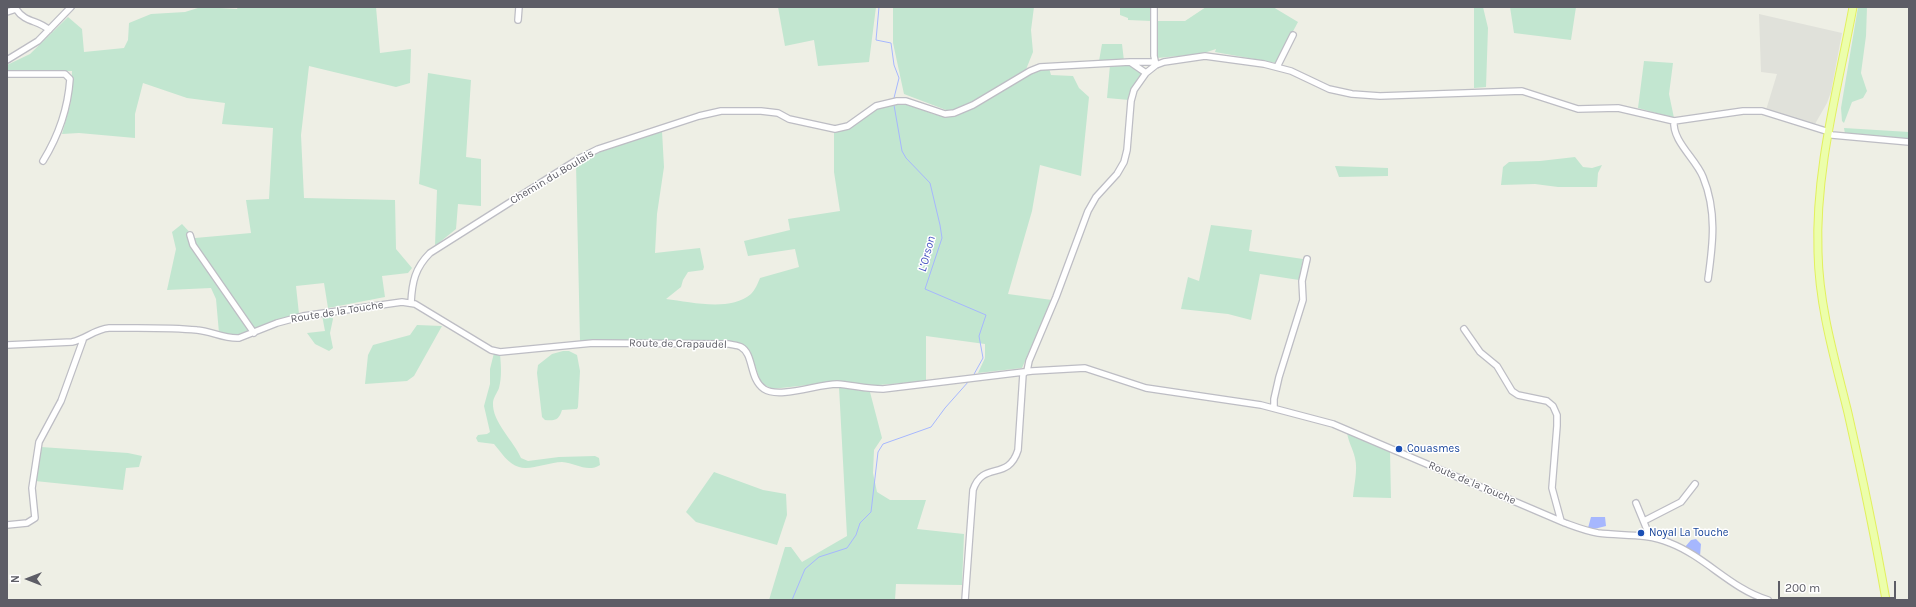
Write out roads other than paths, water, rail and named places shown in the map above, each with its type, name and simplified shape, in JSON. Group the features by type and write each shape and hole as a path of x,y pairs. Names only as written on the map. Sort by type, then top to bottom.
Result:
{"main road":[{"path":"1853,7 1819,193 1818,252 1821,292 1859,464 1886,600"}],"street":[{"path":"518,20 519,7"},
{"path":"965,600 973,490 980,476 1011,465 1016,457 1018,450 1023,374 1056,297 1088,211 1096,197 1113,179 1124,162 1127,150 1132,96 1137,85 1155,64 1154,7"},
{"path":"7,60 26,50 49,30 69,8"},
{"path":"7,12 16,9 27,20 44,26 49,30"},
{"path":"1277,67 1293,34"},
{"path":"1130,62 1155,64 1206,56 1277,67 1291,71 1329,89 1352,94 1380,96 1522,91 1578,109 1618,108 1674,121 1757,110 1774,114 1829,133 1880,141 1909,142"},
{"path":"1130,62 1146,74"},
{"name":"Chemin du Boulais","path":"411,303 413,278 421,263 430,253 580,158 598,149 699,116 721,111 761,111 778,113 789,119 835,129 848,126 876,106 889,102 906,101 945,114 954,113 973,105 1030,71 1040,67 1130,62"},
{"path":"7,74 65,74 70,79 69,100 54,144 43,161"},
{"path":"1674,121 1674,126 1679,138 1702,175 1713,207 1714,232 1708,279"},
{"path":"190,234 193,245 254,333"},
{"path":"1274,408 1274,399 1279,377 1303,300 1302,281 1307,259"},
{"name":"Route de la Touche","path":"7,345 82,340 97,330 109,328 189,329 208,332 232,339 302,316 396,303 411,303"},
{"name":"Route de Crapaudel","path":"411,303 492,350 500,352 609,342 729,344 741,347 747,354 755,379 760,386 771,392 837,384 869,389 883,389 1025,372"},
{"path":"1464,329 1480,352 1497,366 1512,391 1518,395 1547,401 1553,406 1557,415 1557,426 1552,488 1560,521"},
{"path":"7,525 28,523 35,518 32,488 39,442 61,401 82,340"},
{"name":"Route de la Touche","path":"1025,372 1085,368 1146,388 1274,408 1333,424 1560,521 1595,532 1650,537 1670,543 1685,550 1747,592 1768,600"},
{"path":"1644,521 1681,502 1695,484"},
{"path":"1636,503 1650,537"}],"water":[{"path":"1591,517 1605,517 1606,526 1594,529 1588,528"},
{"path":"1696,539 1701,544 1700,556 1685,547 1691,540"}],"waterway":[{"name":"L’Orson","path":"879,7 876,40 891,43 894,65 899,78 894,98"},
{"name":"L’Orson","path":"894,105 902,151 906,158 930,183 940,225 942,238 925,289 986,315 979,336 983,358 973,376"},
{"name":"L’Orson","path":"792,600 805,569 819,557 847,548 856,535 860,523 871,512 878,452 883,444 931,427 945,408 969,381"}],"place":[{"name":"Couasmes","path":"1399,449"},
{"name":"Noyal La Touche","path":"1641,533"}]}
